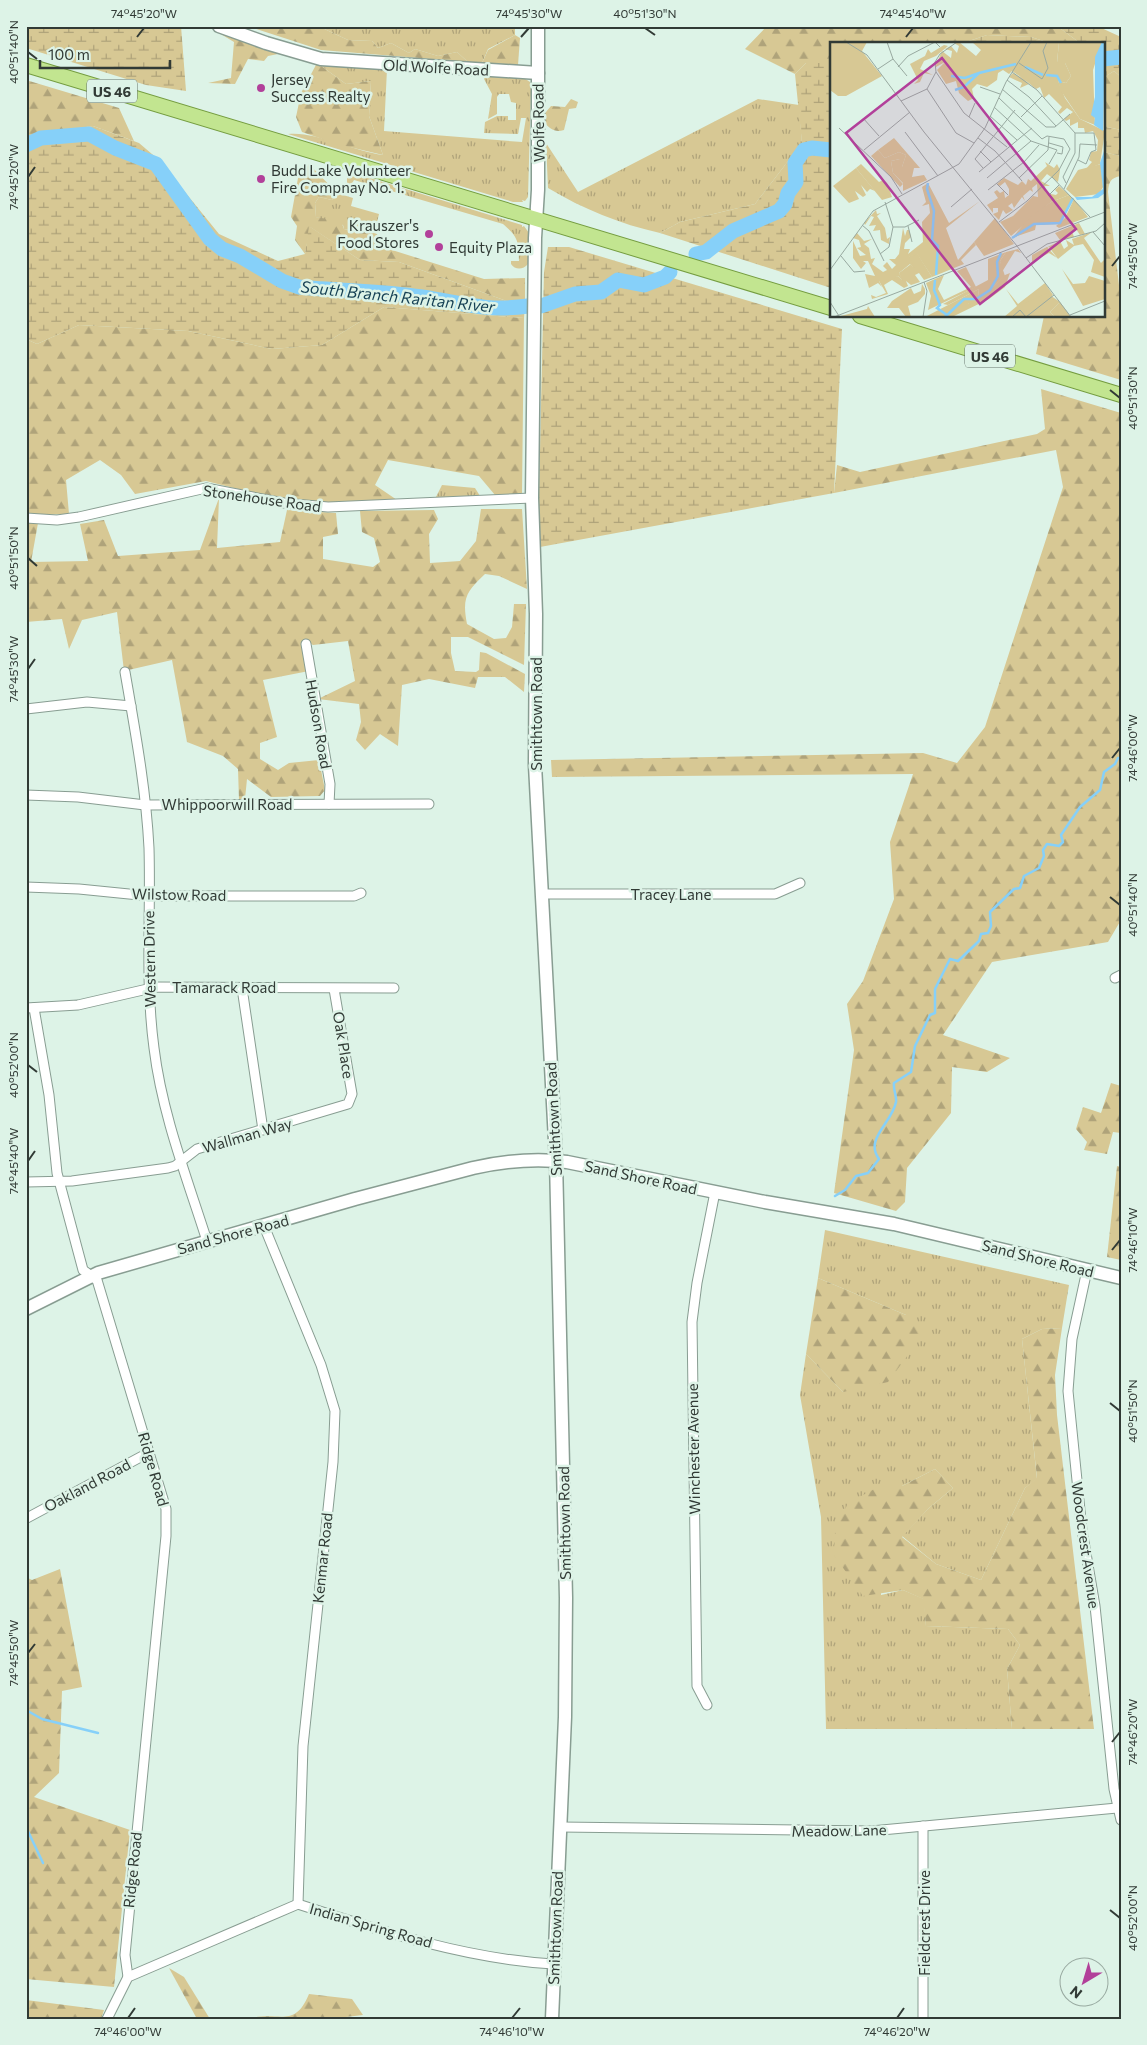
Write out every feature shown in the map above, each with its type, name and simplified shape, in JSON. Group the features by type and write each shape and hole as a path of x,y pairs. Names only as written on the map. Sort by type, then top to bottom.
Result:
{"main road":[{"name":"US 46","path":"26,65 830,308"},
{"name":"US 46","path":"867,318 1121,395"}],"street":[{"name":"Old Wolfe Road","path":"219,26 266,43 322,58 538,73"},
{"name":"Wolfe Road","path":"536,219 538,190 538,26"},
{"name":"Smithtown Road","path":"536,219 532,498 536,614 535,765 556,1160 566,1598 565,1717 552,2019"},
{"name":"Stonehouse Road","path":"26,518 74,518 206,488 279,502 328,507 532,498"},
{"name":"Hudson Road","path":"306,644 330,784 329,804"},
{"name":"Western Drive","path":"125,672 145,805 149,849 148,988 154,1050 162,1093 181,1161 207,1241"},
{"path":"26,709 87,702 131,706"},
{"name":"Whippoorwill Road","path":"26,795 78,797 145,805 429,804"},
{"name":"Tracey Lane","path":"541,894 775,894 800,883"},
{"name":"Wilstow Road","path":"26,887 78,889 149,896 354,896 361,893"},
{"name":"Tamarack Road","path":"30,1008 78,1005 148,988 394,988"},
{"path":"242,988 263,1130"},
{"name":"Oak Place","path":"334,989 352,1094 350,1101"},
{"name":"Ridge Road","path":"30,1008 60,1181 83,1270 97,1280 141,1423 148,1453 163,1497 166,1526 125,1955 128,1977"},
{"name":"Wallman Way","path":"26,1182 60,1181 168,1168 175,1166 197,1149 346,1106 350,1101"},
{"name":"Sand Shore Road","path":"26,1308 90,1275 473,1168 517,1160 556,1160 715,1192 894,1224 1121,1278"},
{"name":"Winchester Avenue","path":"707,1705 697,1686 692,1322 696,1283 715,1192"},
{"name":"Kenmar Road","path":"264,1226 320,1365 335,1411 333,1462 304,1746 298,1904"},
{"name":"Woodcrest Avenue","path":"1087,1270 1072,1339 1068,1392 1082,1530 1095,1606 1117,1808 1121,1820"},
{"name":"Oakland Road","path":"27,1518 148,1453"},
{"name":"Meadow Lane","path":"560,1827 852,1831 1117,1808"},
{"name":"Fieldcrest Drive","path":"923,1826 923,2019"},
{"name":"Indian Spring Road","path":"128,1977 298,1904 383,1930 496,1959 554,1964"},
{"path":"107,2019 128,1977"}],"green space":[{"path":"26,26 181,26 186,91 146,85 26,48"},
{"path":"247,26 318,26 348,40 372,41 378,48 391,43 409,53 415,49 438,56 457,52 468,62 321,50"},
{"path":"318,26 515,26 515,35 488,49 482,63 468,62 457,52 438,56 415,49 409,53 391,43 378,48 372,41 348,40"},
{"path":"767,26 1057,26 1079,42 1047,42 1031,37 987,35 966,42 830,42 830,63 806,63 795,74 745,49"},
{"path":"1057,26 1097,26 1121,37 1121,77 1114,71 1104,77 1104,42 1079,42"},
{"path":"214,30 283,53 268,56 264,61 248,59 235,84 208,83 231,78 234,42"},
{"path":"515,35 520,38 518,65 482,63 488,50"},
{"path":"987,35 1031,37 1047,42 966,42"},
{"path":"317,63 387,69 384,131 522,142 526,118 521,118 518,134 484,133 485,122 497,116 508,116 508,120 516,120 516,103 511,102 509,94 499,94 497,97 497,114 488,119 492,94 484,79 486,75 524,78 530,82 531,88 528,197 525,201 522,200 523,202 513,202 288,134 310,135 383,155 369,116 371,81 346,84"},
{"path":"317,63 346,84 371,81 369,116 383,155 337,144 302,132 296,117 301,93"},
{"path":"806,63 830,63 830,288 660,233 680,222 755,204 802,143 795,74"},
{"path":"1114,71 1121,77 1121,130 1104,126 1104,77"},
{"path":"26,80 119,108 134,141 93,126 52,132 26,140"},
{"path":"571,99 578,102 576,108 569,109 564,130 555,131 544,122 545,113 551,106 565,107"},
{"path":"758,99 799,105 802,143 755,204 680,222 660,233 602,215 548,188 546,143 578,192"},
{"path":"93,126 139,143 159,160 219,234 278,261 305,254 309,226 360,260 399,262 515,304 525,302 524,318 384,307 322,345 272,349 188,331 79,325 37,344 26,339 26,140 52,132"},
{"path":"1104,126 1121,130 1121,156 1104,152"},
{"path":"1104,152 1121,156 1121,176 1111,181 1108,192 1121,302 1121,380 1036,354 1044,318 1104,318"},
{"path":"309,164 337,193 332,200 319,197 315,203 316,217 327,219 332,215 340,218 344,229 358,232 364,225 370,227 392,250 484,279 525,278 525,302 515,304 399,262 360,260 310,227 305,254 295,240 297,226 291,217 298,178"},
{"path":"354,173 522,225 522,227 524,226 529,233 528,264 519,268 511,264 511,261 519,261 518,244 512,233 503,224 354,180 350,187 347,184 347,177"},
{"path":"337,193 353,198 351,206 379,214 375,231 370,227 358,232 344,229 343,225 316,217 315,203 319,197 332,200"},
{"path":"548,247 569,247 842,329 834,493 540,547 539,496 544,272"},
{"path":"384,307 524,318 522,494 495,495 479,476 388,460 375,485 397,500 324,505 270,497 206,481 135,494 121,475 100,460 66,480 69,514 26,515 26,339 37,344 79,325 188,331 272,349 322,345"},
{"path":"1041,389 1121,413 1121,920 1108,942 992,962 943,1035 1010,1058 987,1072 952,1067 951,1113 907,1168 905,1202 896,1211 834,1193 854,1050 847,1004 863,981 894,899 890,842 913,774 552,777 551,760 923,753 957,763 985,727 1063,487 1056,450 834,493 837,465 860,472 1037,434 1045,429"},
{"path":"442,485 475,488 480,496 464,499 436,497"},
{"path":"219,498 217,548 280,542 287,510 336,513 338,534 323,537 323,559 373,567 380,562 374,538 362,532 360,511 434,510 438,519 429,534 430,563 460,561 476,541 481,509 522,509 527,589 499,576 485,574 473,586 467,596 465,608 467,624 494,639 506,638 512,627 514,604 526,604 524,665 468,637 451,637 451,653 455,671 476,672 479,670 480,652 486,653 525,674 524,692 505,677 478,677 475,688 429,679 402,685 398,746 380,734 365,750 356,740 361,722 359,704 318,699 355,681 348,641 313,645 308,642 309,671 263,680 277,737 260,743 260,759 278,770 289,763 319,760 325,790 320,796 271,797 247,779 245,799 239,800 238,769 223,756 187,742 172,660 124,671 117,612 82,620 69,649 62,619 26,622 26,522 38,523 31,562 88,561 80,524 104,520 118,556 200,550"},
{"path":"1111,1083 1121,1086 1121,1133 1113,1132 1107,1154 1084,1150 1087,1142 1076,1129 1083,1107 1101,1113"},
{"path":"1117,1166 1121,1167 1121,1260 1107,1257"},
{"path":"825,1230 1069,1285 1062,1328 1042,1329 1022,1339 1037,1479 1025,1488 981,1580 936,1564 902,1536 929,1508 953,1488 935,1469 902,1486 880,1486 881,1595 903,1590 924,1599 926,1626 1008,1629 1020,1645 1007,1669 1012,1729 826,1729 821,1517 800,1395 806,1354 843,1392 906,1315 818,1278"},
{"path":"818,1278 906,1315 922,1336 888,1382 843,1392 806,1354"},
{"path":"1062,1328 1055,1375 1057,1415 1094,1729 1012,1729 1007,1669 1020,1645 1008,1629 926,1626 923,1599 903,1590 863,1596 834,1555 835,1532 848,1503 880,1486 902,1486 935,1469 953,1488 929,1508 902,1537 936,1564 981,1580 1025,1488 1037,1478 1022,1339 1042,1329"},
{"path":"60,1569 82,1687 62,1691 59,1773 34,1797 130,1830 114,1987 26,1979 26,1577 32,1580"},
{"path":"169,1968 184,1977 210,2019 197,2019"},
{"path":"309,1994 352,1999 363,2015 329,2019 248,2019 291,2015 297,2012 303,2005"},
{"path":"26,2000 104,2010 101,2019 26,2019"}],"waterway":[{"name":"South Branch Raritan River","path":"1104,59 1121,57"},
{"name":"South Branch Raritan River","path":"26,145 41,138 89,134 115,148 156,164 210,239 222,249 240,256 282,281 299,287 407,295 474,306 499,308 528,306"},
{"name":"South Branch Raritan River","path":"696,254 706,252 733,231 779,211 785,204 788,193 796,182 795,163 804,150 812,148 830,150"},
{"name":"South Branch Raritan River","path":"541,306 575,294 601,292 618,280 644,285 665,277 670,272"},
{"path":"835,1196 845,1190 856,1176 868,1173 879,1159 875,1152 875,1145 880,1131 894,1110 896,1102 894,1083 911,1072 915,1046 930,1015 935,1013 935,989 950,959 958,961 979,941 981,934 988,933 991,926 990,912 1014,889 1020,888 1024,876 1039,868 1044,856 1043,850 1047,844 1059,846 1063,842 1061,835 1080,807 1100,790 1104,772 1115,764 1118,758 1121,758"},
{"path":"26,1710 42,1719 98,1733"},
{"path":"26,1827 43,1863"}],"place":[{"name":"Jersey Success Realty","path":"261,88"},
{"name":"Budd Lake Volunteer Fire Compnay No. 1.","path":"261,179"},
{"name":"Krauszer's Food Stores","path":"429,234"},
{"name":"Equity Plaza","path":"439,247"}]}
